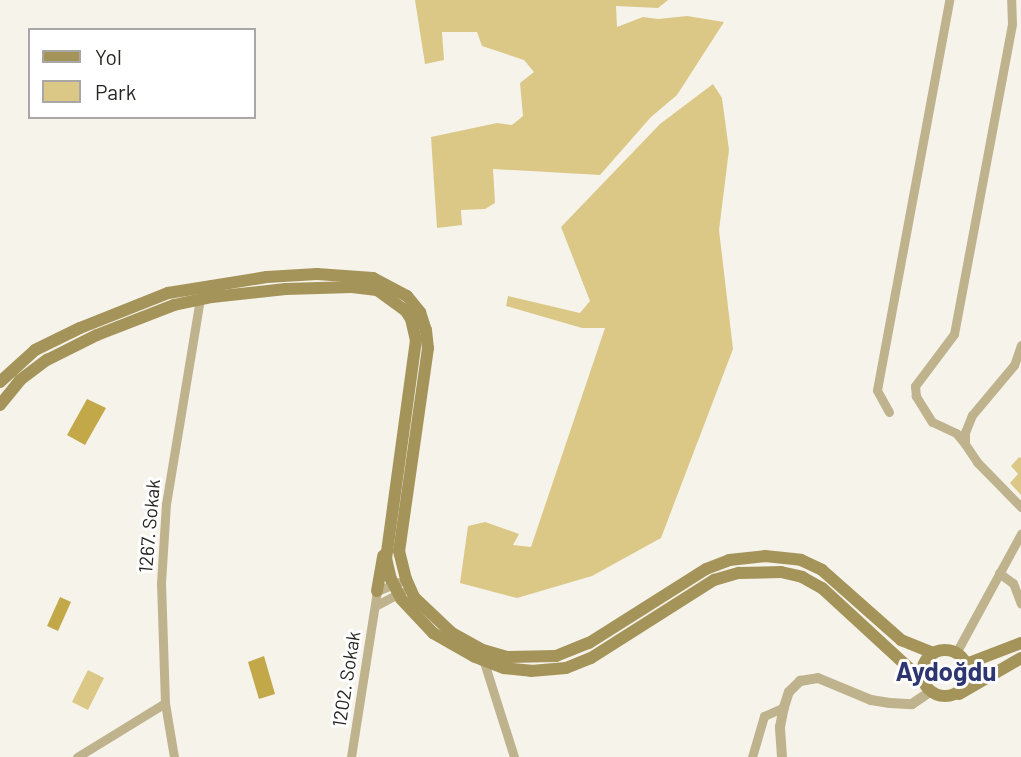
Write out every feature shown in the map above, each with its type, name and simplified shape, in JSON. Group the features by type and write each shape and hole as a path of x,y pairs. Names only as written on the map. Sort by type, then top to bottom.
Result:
{"main road":[{"path":"0,382 35,350 80,328 168,293 267,276 336,275 383,282 414,304 424,321 428,338 399,542 401,586"},
{"path":"0,405 20,380 47,360 108,331 174,305 200,299 286,289 352,287 377,290 405,310 414,330 416,354 377,591"},
{"path":"388,531 386,558 401,586 435,620 504,668 531,671 566,668 591,658 701,586 727,576 768,570 790,573 822,588 937,696 952,696 970,690 1021,658"},
{"path":"483,655 519,659 566,653 598,638 706,569 729,560 765,556 801,560 822,570 901,640 934,653"},
{"path":"966,664 1021,643"},
{"path":"922,680 923,664 934,653 941,650 956,653 966,664 967,680 964,687 952,696"}],"street":[{"path":"889,412 877,390 949,0"},
{"path":"1012,0 1012,24 954,334 915,386 916,396 932,422 956,433 977,462 1021,507"},
{"name":"1267. Sokak","path":"174,757 165,703 161,583 166,504 200,299"},
{"path":"965,444 968,421 1014,365 1021,345"},
{"path":"956,653 1021,534"},
{"path":"999,573 1013,583 1021,604"},
{"path":"377,591 401,586"},
{"name":"1202. Sokak","path":"375,606 401,586"},
{"name":"1202. Sokak","path":"351,757 377,591"},
{"path":"483,655 514,757"},
{"path":"782,757 780,737 784,707 792,688 812,678 825,680 871,700 890,703 912,704 930,692"},
{"path":"77,757 165,703"},
{"path":"752,757 764,716 784,707"}],"green space":[{"path":"415,0 668,0 658,8 616,6 617,27 643,17 658,19 687,16 724,22 677,95 651,117 600,175 493,169 495,203 485,209 461,210 462,225 437,228 431,137 497,123 512,125 523,116 520,83 534,72 524,60 482,46 477,32 442,32 444,60 425,64"},
{"path":"713,84 722,98 729,150 719,230 733,349 661,538 592,576 517,598 460,583 468,526 485,522 519,534 513,545 531,547 605,328 582,328 506,306 508,296 580,313 590,301 561,227 660,124"},
{"path":"1019,457 1021,495 1010,483 1018,474 1011,466"},
{"path":"88,670 104,678 88,710 72,702"}],"shaded area":[{"path":"87,399 106,408 85,445 67,435"},
{"path":"60,597 71,602 58,631 47,626"},
{"path":"264,656 275,694 259,699 248,662"}],"district":[{"name":"Aydoğdu","path":"946,671"}]}
